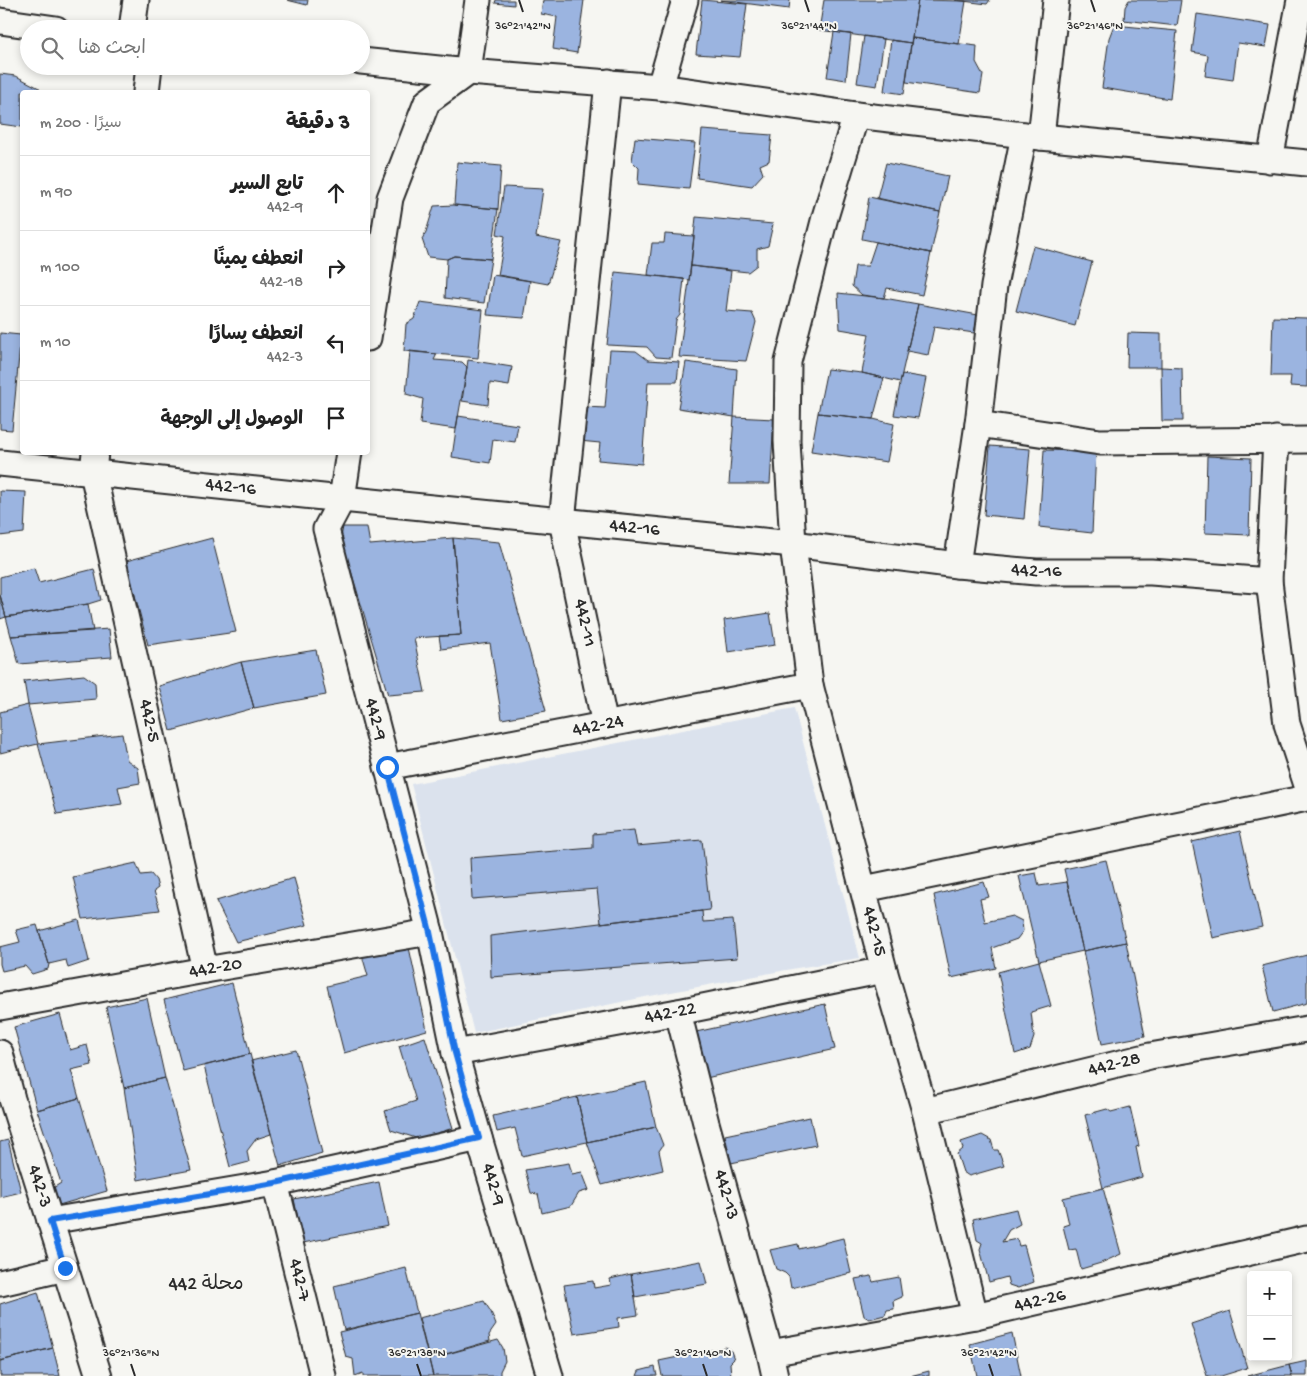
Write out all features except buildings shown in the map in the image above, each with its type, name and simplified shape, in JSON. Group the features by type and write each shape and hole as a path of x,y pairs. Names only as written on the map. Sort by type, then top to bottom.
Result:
{"street":[{"path":"133,20 136,0"},
{"path":"370,325 390,198 427,102 468,72 478,0"},
{"path":"660,88 685,0"},
{"path":"957,565 978,424 994,286 1033,136 1056,0"},
{"path":"1270,160 1300,0"},
{"path":"0,22 20,24"},
{"path":"370,62 468,72 608,82 1033,136 1307,163"},
{"path":"146,90 148,75"},
{"name":"442-11","path":"606,725 562,521 608,82"},
{"name":"442-15","path":"856,115 825,217 788,362 787,441 794,544 810,685 884,970 925,1111 975,1316"},
{"path":"978,424 1100,442 1307,440"},
{"path":"1276,439 1269,581 1287,724 1307,785"},
{"path":"342,500 349,455"},
{"name":"442-16","path":"0,463 94,463 342,500 794,544 957,565 1036,572 1151,572 1269,581"},
{"name":"442-5","path":"94,463 205,970"},
{"name":"442-9","path":"342,500 326,529 430,932 455,1053 550,1376"},
{"name":"442-24","path":"387,767 810,685"},
{"path":"864,889 1307,798"},
{"name":"442-20","path":"0,1007 430,932"},
{"name":"442-22","path":"455,1053 678,1012 884,970"},
{"name":"442-13","path":"678,1012 706,1123 772,1364"},
{"name":"442-28","path":"925,1111 1150,1056 1307,1029"},
{"name":"442-3","path":"0,1052 6,1100 50,1221 100,1376"},
{"path":"50,1221 275,1183 479,1138"},
{"name":"442-7","path":"275,1183 324,1376"},
{"name":"442-26","path":"772,1364 1307,1239"},
{"path":"0,1283 65,1268"}],"shaded area":[{"path":"794,708 860,958 645,997 474,1033 411,784"}],"district":[{"name":"محلة 442","path":"206,1285"}],"route":[{"path":"65,1268 50,1221 275,1183 479,1138 455,1053 430,932 387,767"}]}
